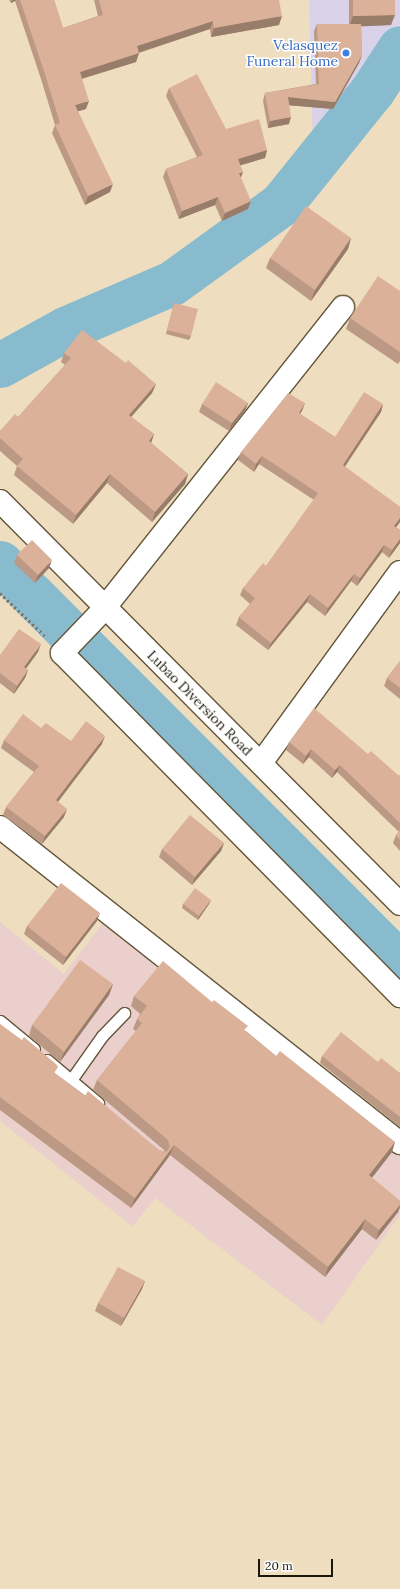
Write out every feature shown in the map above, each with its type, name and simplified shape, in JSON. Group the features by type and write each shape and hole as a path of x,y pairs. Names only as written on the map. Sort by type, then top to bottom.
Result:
{"street":[{"path":"343,307 101,612 65,650 400,996"},
{"name":"Lubao Diversion Road","path":"0,501 101,612 261,763 400,904"},
{"path":"261,763 400,572"},
{"path":"0,827 400,1143"}],"lane":[{"path":"70,1080 102,1036 124,1013"},
{"path":"0,1021 106,1110"}],"path":[{"path":"0,593 65,650"}],"shaded area":[{"name":"Velasquez Funeral Home","path":"309,0 400,0 400,24 362,82 313,148"},
{"path":"105,920 400,1148 400,1215 322,1325 155,1198 133,1227 0,1121 0,922 64,974"}],"building":[{"path":"20,0 54,0 63,28 103,15 99,0 279,0 282,16 214,28 213,21 137,46 139,53 80,72 89,101 75,105 113,184 88,196 55,125 60,123"},
{"path":"353,0 395,0 395,15 353,16"},
{"path":"317,24 361,24 362,55 335,102 288,97 291,117 270,121 265,93 319,84"},
{"path":"197,74 226,129 259,119 267,150 238,159 243,172 239,173 251,201 225,213 218,197 182,211 166,169 203,155 169,88"},
{"path":"306,206 351,238 315,290 270,258"},
{"path":"378,276 400,291 400,352 350,318"},
{"path":"174,303 198,309 191,336 167,330"},
{"path":"82,330 126,363 128,360 156,384 129,415 154,434 149,441 188,474 155,512 110,474 76,515 17,466 23,459 0,438 0,431 15,414 18,417 71,358 64,353"},
{"path":"216,382 248,403 232,423 202,404"},
{"path":"364,392 383,404 343,465 400,507 400,518 394,526 400,530 400,539 392,550 384,545 360,578 354,574 328,608 310,594 271,643 239,617 255,598 243,588 263,563 266,566 318,493 262,456 256,464 241,452 288,393 305,403 299,413 335,437"},
{"path":"32,540 52,560 38,575 17,555"},
{"path":"19,629 41,644 24,667 28,670 17,686 0,673 0,655"},
{"path":"400,661 400,688 387,678"},
{"path":"314,708 368,754 371,751 399,776 400,775 400,823 340,765 335,770 311,749 306,756 289,742"},
{"path":"23,714 41,728 46,723 71,741 86,721 105,736 56,800 67,809 45,836 6,807 39,766 4,740"},
{"path":"190,815 224,843 195,877 162,849"},
{"path":"400,830 400,840 396,835"},
{"path":"61,883 100,913 66,957 27,926"},
{"path":"195,888 211,900 199,916 183,904"},
{"path":"80,960 113,984 64,1052 32,1025"},
{"path":"163,961 212,1002 214,1000 248,1026 244,1030 276,1056 280,1051 395,1142 369,1175 400,1201 400,1205 379,1230 365,1219 328,1267 174,1145 135,1198 0,1097 0,1024 22,1040 24,1037 56,1064 58,1067 54,1073 85,1096 88,1091 159,1150 166,1152 170,1147 168,1140 97,1080 142,1023 137,1019 147,1006 134,996"},
{"path":"341,1032 378,1062 381,1058 400,1073 400,1117 322,1056"},
{"path":"118,1267 145,1281 124,1318 98,1303"}],"waterway":[{"path":"0,365 65,329 172,283 281,204 372,91 400,48"},
{"path":"0,563 400,964"}],"place":[{"name":"Velasquez Funeral Home","path":"346,53"}]}
